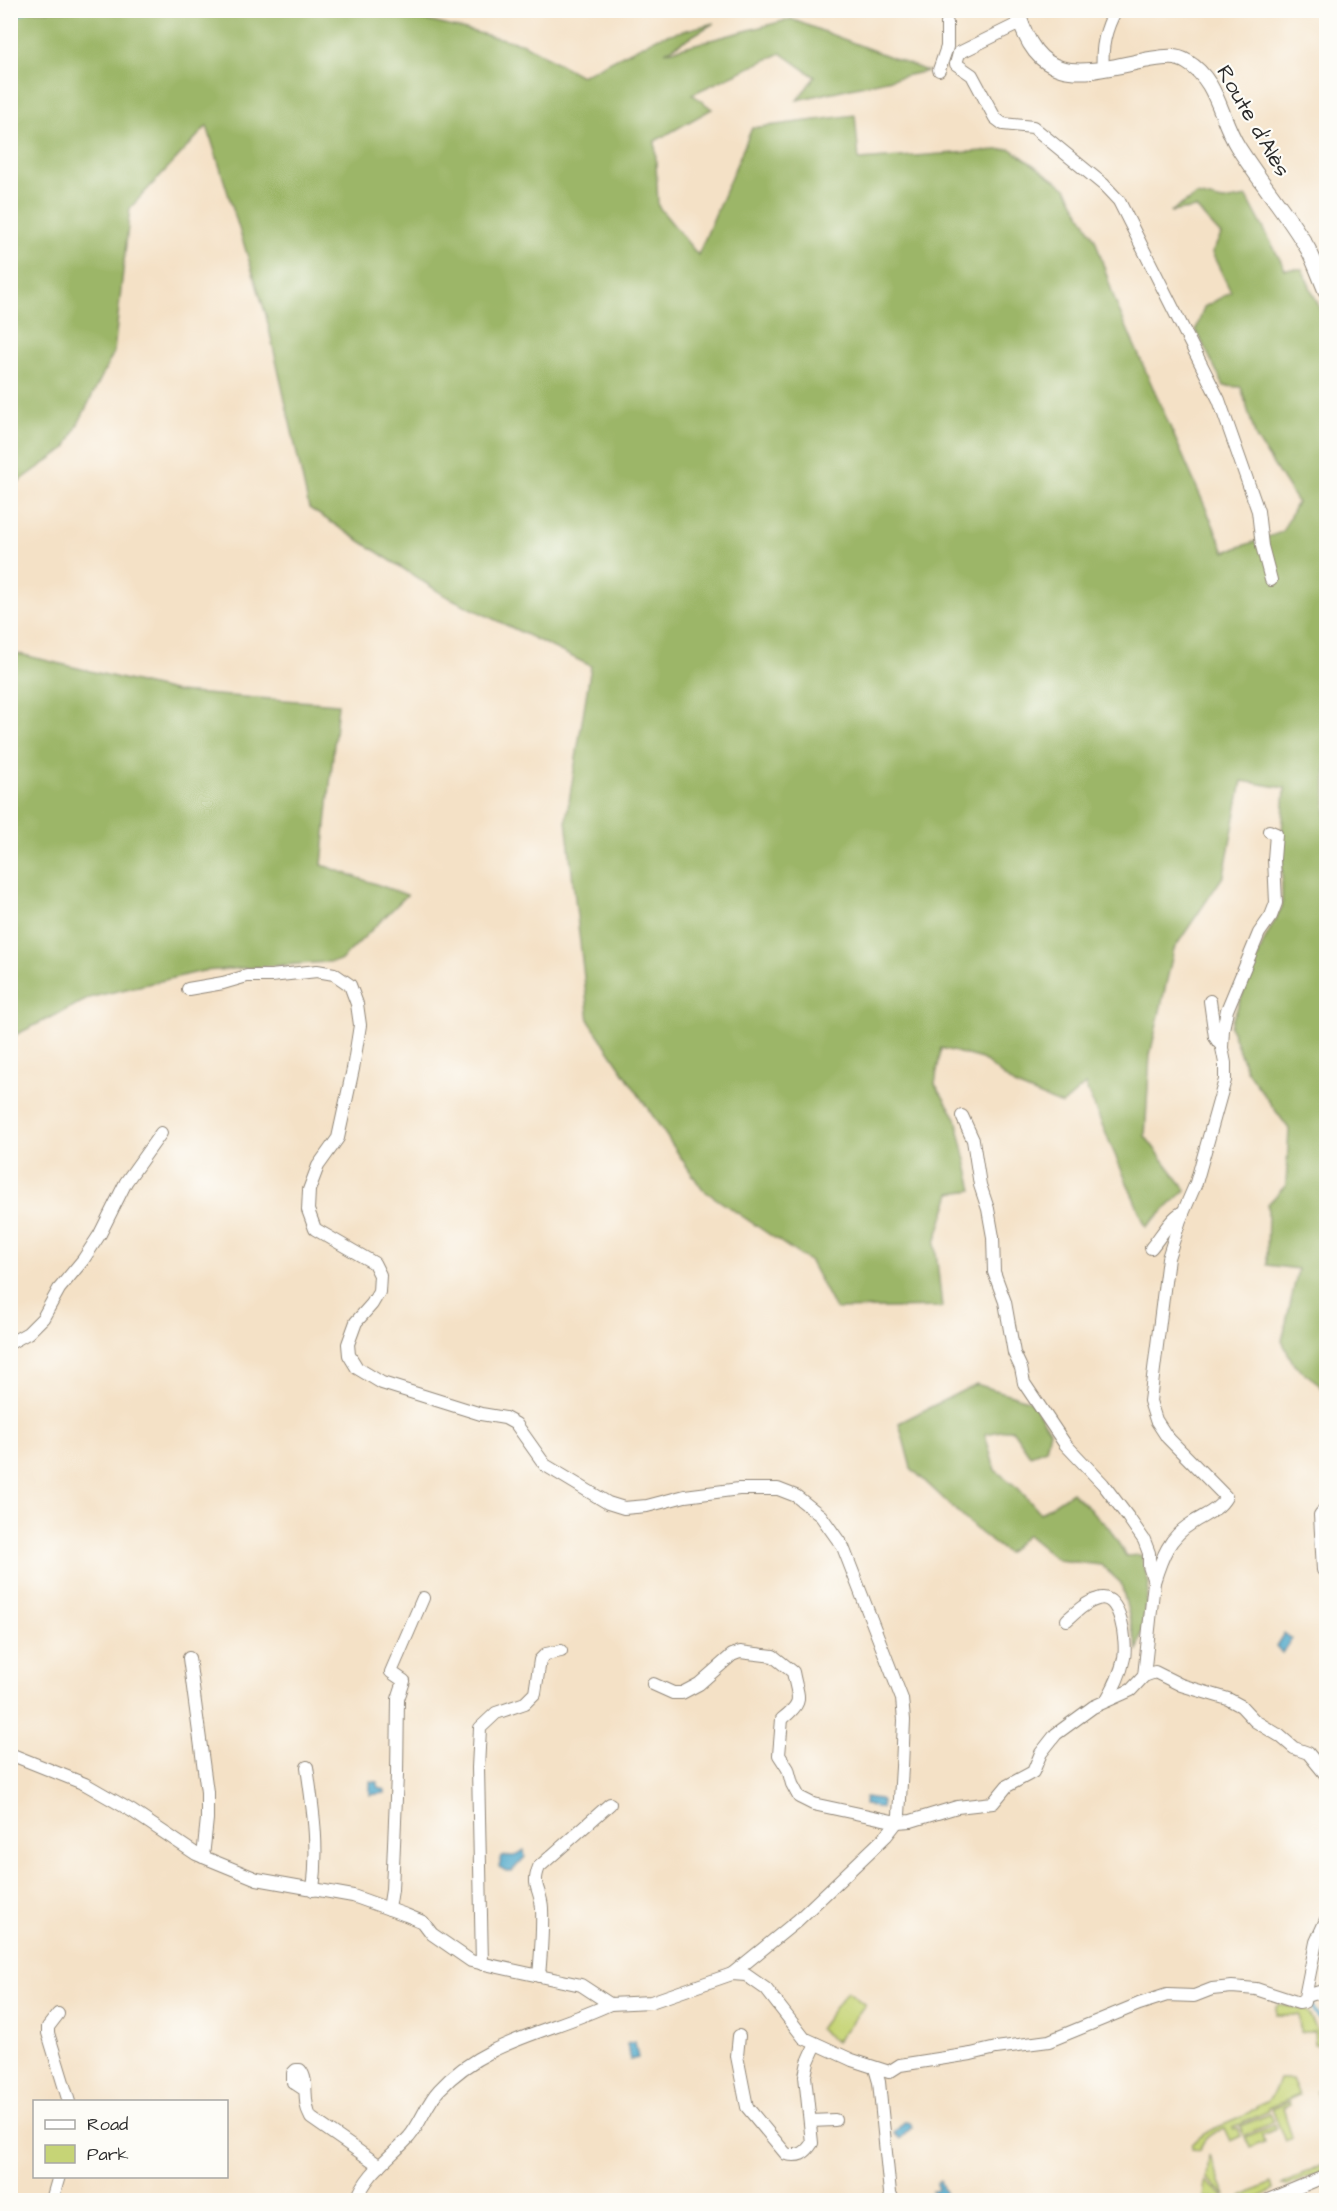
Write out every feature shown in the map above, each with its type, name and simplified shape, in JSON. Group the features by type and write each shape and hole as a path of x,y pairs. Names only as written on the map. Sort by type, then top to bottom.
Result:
{"main road":[{"name":"Route d'Alès","path":"1018,17 1036,52 1051,66 1075,72 1175,57 1193,65 1212,89 1236,145 1308,249 1326,291"}],"street":[{"path":"1103,69 1102,54 1105,35 1116,10"},
{"path":"1018,17 959,53 956,64 972,75 995,118 1003,124 1033,127 1104,185 1119,201 1219,400 1258,511 1262,546 1271,580"},
{"path":"939,70 947,47 947,23"},
{"path":"1222,1048 1227,1010 1259,933 1271,916 1276,903 1274,859 1276,834 1269,831"},
{"path":"188,989 247,976 317,971 334,974 350,985 357,1004 360,1025 353,1069 338,1138 318,1166 309,1190 308,1209 315,1229 374,1263 380,1275 379,1292 356,1322 348,1344 349,1355 357,1368 382,1383 481,1414 505,1418 516,1424 544,1465 608,1503 624,1508 647,1506 685,1496 739,1489 778,1489 796,1496 821,1516 843,1547 902,1699 904,1720 897,1822 886,1836 797,1921 732,1974 651,2002 610,2004 587,2015 501,2045 466,2066 438,2091 414,2131 371,2175 357,2200"},
{"path":"1144,1676 1154,1581 1163,1553 1175,1536 1214,1510 1223,1503 1226,1497 1167,1437 1156,1420 1150,1401 1168,1258 1196,1183 1225,1080 1226,1063 1222,1048 1215,1037 1210,1001"},
{"path":"962,1116 973,1140 980,1185 988,1209 993,1237 994,1272 1005,1302 1014,1353 1021,1368 1024,1383 1065,1444 1102,1484 1144,1540 1149,1552 1149,1566 1154,1581"},
{"path":"10,1342 28,1333 43,1318 60,1289 100,1234 126,1182 161,1133"},
{"path":"1151,1248 1178,1214 1184,1212"},
{"path":"1323,1570 1320,1515 1326,1507"},
{"path":"389,1909 392,1890 397,1775 398,1699 404,1680 391,1672 423,1598"},
{"path":"1067,1620 1086,1604 1099,1598 1113,1601 1124,1637 1125,1656 1119,1677 1106,1701"},
{"path":"482,1964 478,1768 480,1728 496,1713 525,1702 535,1693 540,1660 546,1654 561,1652"},
{"path":"653,1684 673,1693 682,1693 699,1684 732,1655 740,1652 773,1656 793,1672 799,1702 796,1708 782,1719 779,1755 788,1769 799,1797 813,1804 897,1822 911,1821 957,1807 993,1803 1007,1786 1033,1772 1041,1753 1056,1734 1093,1707 1131,1690 1144,1676 1155,1672 1181,1685 1235,1703 1255,1721 1280,1736 1294,1748 1308,1753 1326,1775"},
{"path":"189,1658 207,1792 203,1857"},
{"path":"10,1754 85,1784 203,1857 257,1879 353,1896 389,1909 423,1922 432,1934 471,1961 581,1985 610,2004"},
{"path":"308,1767 316,1837 317,1862 313,1890"},
{"path":"539,1976 542,1905 534,1879 539,1867 610,1804"},
{"path":"732,1974 746,1975 766,1989 804,2038 889,2072 900,2065 1049,2041 1167,1995 1194,1996 1212,1989 1232,1987 1256,1989 1299,2003 1304,2002 1317,1993 1316,1942 1326,1920"},
{"path":"58,2014 48,2027 48,2033 68,2100"},
{"path":"739,2036 737,2056 747,2107 786,2154 796,2156 806,2152 812,2143 806,2076 808,2062 816,2044"},
{"path":"875,2068 879,2082 890,2193 893,2200"},
{"path":"305,2090 306,2110 311,2118 380,2166"},
{"path":"810,2121 835,2120"},
{"path":"1269,2200 1326,2176"},
{"path":"52,2200 58,2178"}],"green space":[{"path":"11,11 400,11 395,13 524,44 581,76 659,37 714,23 665,52 791,19 927,71 797,100 815,77 781,53 692,94 712,109 655,141 658,206 698,255 752,128 855,115 859,160 1011,149 1066,188 1095,239 1115,301 1225,552 1282,532 1297,502 1256,438 1241,387 1224,386 1196,330 1204,307 1231,292 1212,253 1221,235 1196,208 1170,212 1197,195 1223,201 1247,197 1285,269 1302,269 1326,322 1326,1042 1324,1052 1326,1077 1326,1393 1318,1383 1294,1365 1282,1341 1298,1269 1267,1265 1268,1204 1286,1185 1289,1129 1246,1070 1230,1026 1265,939 1282,907 1282,833 1285,788 1242,781 1224,875 1174,949 1150,1055 1145,1136 1186,1190 1146,1227 1085,1085 1062,1105 1014,1085 982,1059 941,1048 935,1084 956,1118 973,1190 951,1193 935,1243 942,1307 835,1309 810,1262 702,1189 589,1021 566,820 591,666 444,595 309,508 266,315 207,126 130,208 114,352 66,448 11,487"},
{"path":"11,652 177,692 338,704 322,865 407,895 340,961 203,971 92,997 11,1037"},
{"path":"976,1384 1031,1401 1050,1431 1046,1449 1030,1455 1012,1429 985,1434 995,1470 1018,1488 1040,1513 1072,1492 1110,1529 1126,1556 1141,1555 1149,1584 1138,1652 1121,1583 1101,1565 1058,1560 1027,1535 1007,1553 980,1533 911,1468 899,1423"},
{"path":"847,1991 865,2005 836,2042 819,2029"},
{"path":"1280,2004 1307,2011 1326,2047 1326,2116 1317,2093 1317,2090 1323,2090 1322,2045 1315,2044 1314,2032 1300,2032 1299,2015 1276,2015 1276,2007"},
{"path":"1279,2079 1292,2079 1299,2095 1233,2127 1238,2128 1241,2136 1230,2141 1224,2128 1206,2139 1200,2150 1192,2149 1192,2145 1203,2135 1242,2117 1267,2102"},
{"path":"1289,2102 1290,2105 1283,2108 1292,2138 1285,2141 1272,2109"},
{"path":"1270,2114 1274,2122 1244,2135 1240,2126"},
{"path":"1275,2125 1276,2129 1262,2135 1264,2142 1250,2148 1245,2137"},
{"path":"1209,2155 1226,2196 1207,2178"},
{"path":"1326,2162 1326,2169 1288,2186 1282,2185"},
{"path":"1206,2181 1223,2196 1222,2199 1204,2198"},
{"path":"1271,2183 1273,2189 1261,2197 1236,2200"}],"water":[{"path":"1284,1633 1292,1639 1282,1653 1276,1646"},
{"path":"370,1781 377,1782 385,1793 370,1795"},
{"path":"865,1797 880,1799 881,1808 864,1805"},
{"path":"524,1850 525,1857 512,1871 499,1867 502,1856 515,1856"},
{"path":"635,2042 638,2058 630,2060 627,2044"},
{"path":"905,2121 910,2122 912,2127 900,2139 894,2133"},
{"path":"940,2181 947,2197 936,2200 937,2197 932,2191 938,2189 937,2183"}],"waterway":[{"path":"10,19 30,10"},
{"path":"1312,1999 1316,2014 1326,2023"}]}
